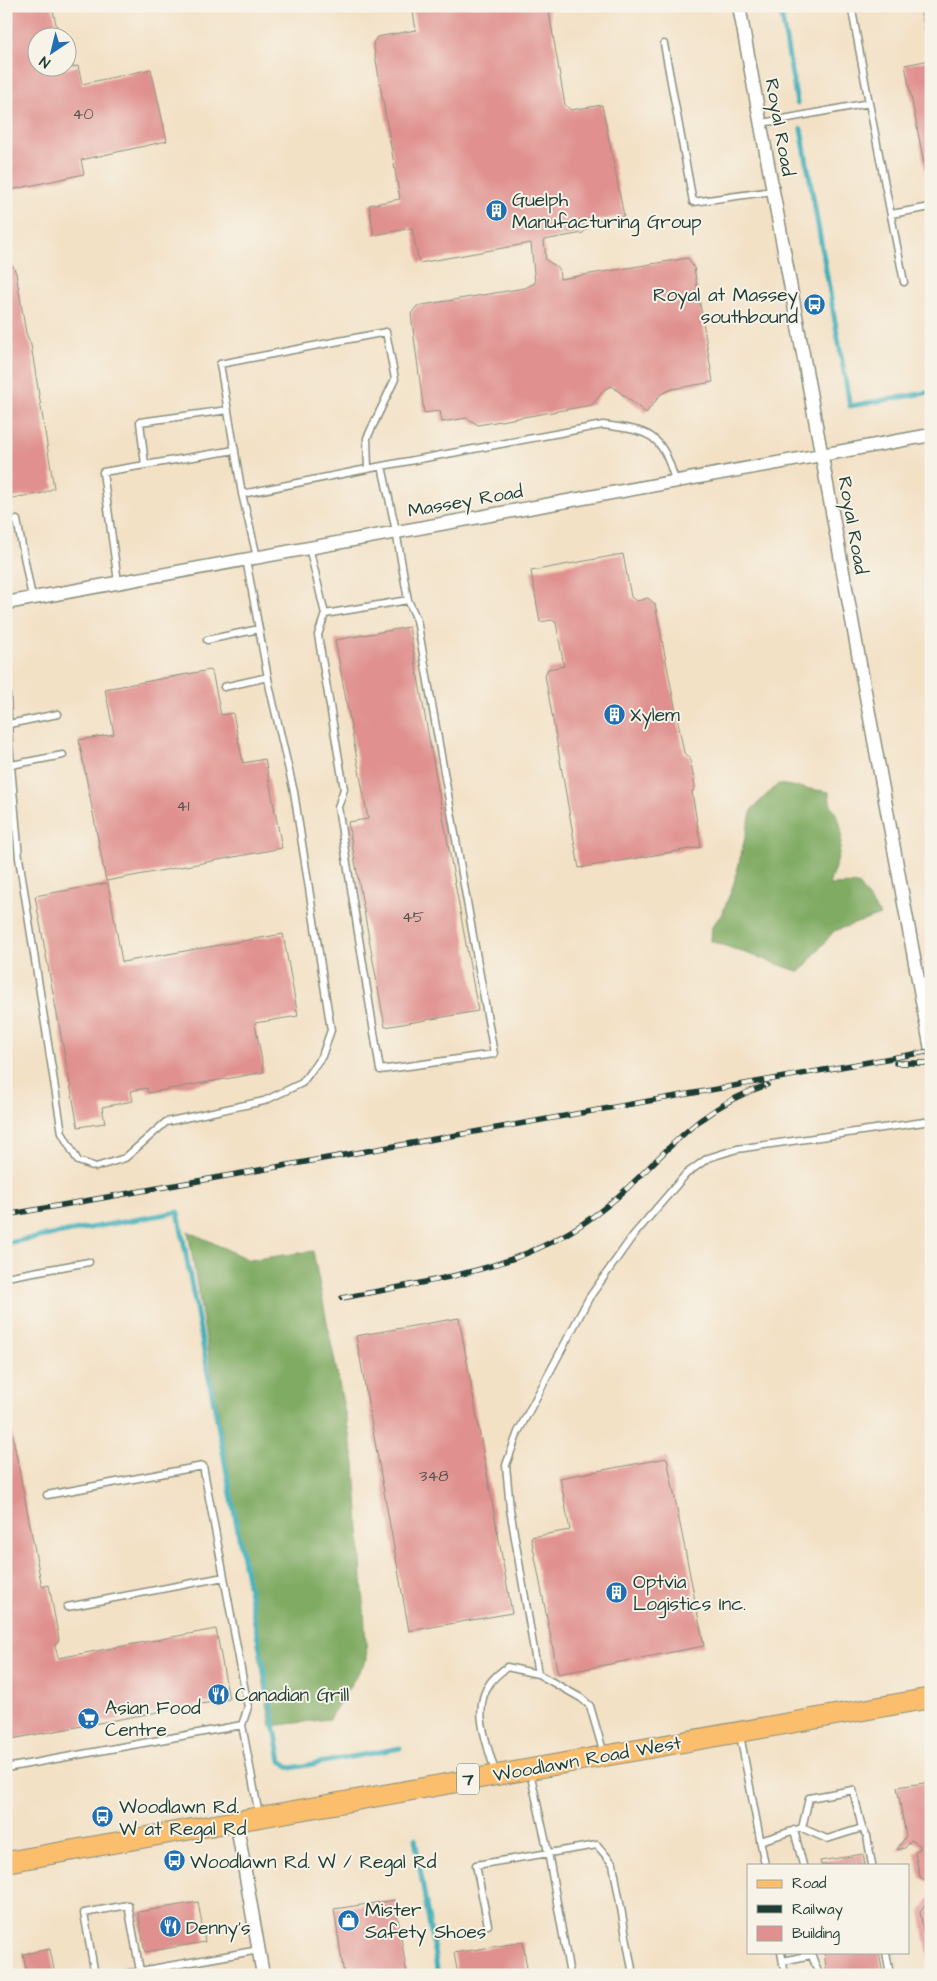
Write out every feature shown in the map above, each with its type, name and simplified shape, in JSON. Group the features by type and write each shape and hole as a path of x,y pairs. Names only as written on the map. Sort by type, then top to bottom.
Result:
{"main road":[{"name":"Woodlawn Road West","path":"6,1862 931,1698"}],"street":[{"name":"Royal Road","path":"739,6 931,1050"},
{"name":"Massey Road","path":"6,602 931,435"},
{"path":"236,1820 263,1975"}],"lane":[{"path":"852,10 904,282"},
{"path":"664,44 693,202 773,192"},
{"path":"762,123 870,103"},
{"path":"891,214 931,207"},
{"path":"6,670 11,765 19,858 62,1133 78,1161 96,1167 125,1158 166,1122 264,1101 302,1082 322,1056 331,1030 294,792 259,629 252,558 220,364 386,332 395,379 367,438 368,469"},
{"path":"145,465 140,422 228,410"},
{"path":"242,494 604,425 634,429 655,438 667,453 675,480"},
{"path":"118,582 103,472 235,450"},
{"path":"309,547 325,614 318,635 344,789 338,807 380,1070 494,1054 417,620 408,600 382,466"},
{"path":"6,522 18,520 32,598"},
{"path":"325,614 408,600"},
{"path":"207,640 259,629"},
{"path":"224,687 268,677"},
{"path":"9,724 58,714"},
{"path":"11,765 64,755"},
{"path":"538,1674 510,1509 506,1465 518,1432 588,1298 632,1237 686,1174 708,1158 737,1149 931,1121"},
{"path":"6,1276 89,1262"},
{"path":"47,1495 203,1466 248,1707 242,1725 259,1816"},
{"path":"67,1608 224,1577"},
{"path":"496,1774 483,1729 480,1705 489,1683 507,1667 538,1674 581,1698 590,1706 604,1755"},
{"path":"6,1768 242,1725"},
{"path":"739,1732 765,1864"},
{"path":"529,1769 548,1852 570,1975"},
{"path":"802,1828 809,1798 853,1790 862,1828 867,1836 872,1864"},
{"path":"760,1841 802,1828 827,1838 862,1828"},
{"path":"794,1830 803,1864"},
{"path":"488,1925 476,1865 597,1845 613,1864 633,1975"},
{"path":"94,1975 84,1913 128,1905 140,1971"},
{"path":"118,1975 259,1950"},
{"path":"781,1954 785,1975"},
{"path":"783,1961 811,1954 819,1975"},
{"path":"886,1954 890,1975"}],"green space":[{"path":"778,784 829,792 830,803 840,824 841,839 839,855 829,885 858,884 880,915 834,931 800,972 711,941 712,927 723,912 734,883 752,809"},
{"path":"188,1231 249,1260 313,1251 355,1464 367,1659 329,1719 271,1726"}],"building":[{"path":"6,6 52,6 57,28 28,28 28,78 78,78 78,66 82,84 151,69 167,141 81,160 84,174 6,191"},
{"name":"Guelph Manufacturing Group","path":"412,6 548,6 565,105 571,110 602,105 624,216 593,221 583,233 544,240 546,260 559,268 560,279 688,258 694,268 713,382 672,389 661,394 646,413 612,386 605,389 592,405 478,425 467,418 442,422 440,411 424,413 411,314 417,306 525,288 535,283 531,243 419,263 412,228 374,235 369,205 400,199 373,43 377,37 416,30"},
{"path":"920,6 931,6 931,184 928,185 905,65 930,60"},
{"path":"13,266 16,273 26,333 31,345 54,488 43,493 6,499 6,268"},
{"name":"Xylem","path":"623,554 631,597 637,601 648,598 655,604 684,753 690,757 695,787 692,792 701,847 579,868 545,675 548,669 564,666 556,623 552,620 540,622 531,571"},
{"path":"409,627 478,1011 385,1027 348,822 368,819 335,640"},
{"path":"210,670 221,715 233,713 243,763 265,759 282,848 106,881 79,740 114,734 105,689"},
{"path":"108,883 122,962 283,934 298,1016 255,1023 264,1072 148,1093 147,1088 131,1091 133,1101 102,1107 105,1123 78,1127 35,896"},
{"path":"459,1318 512,1613 409,1631 356,1336"},
{"path":"6,1402 42,1587 49,1585 59,1640 55,1645 58,1658 216,1629 229,1699 6,1740"},
{"name":"Optvia Logistics Inc.","path":"667,1458 704,1646 558,1674 531,1537 570,1530 560,1478"},
{"path":"931,1782 931,1882 928,1882 920,1877 915,1853 921,1846 911,1840 905,1848 897,1850 906,1836 897,1787"},
{"path":"863,1854 865,1864 821,1864 820,1861"},
{"path":"931,1896 931,1967 930,1967 920,1912"},
{"path":"395,1900 407,1975 344,1975 334,1909"},
{"path":"198,1902 205,1942 145,1952 138,1912"},
{"path":"523,1942 528,1975 458,1975 454,1953"},
{"path":"50,1949 55,1975 27,1975 23,1954"},
{"path":"824,1954 879,1954 883,1975 827,1975"}],"waterway":[{"path":"780,6 797,103"},
{"path":"801,129 850,406 931,392"},
{"path":"6,1243 178,1212 281,1761 291,1768 400,1748"},
{"path":"415,1839 438,1975"}],"railway":[{"path":"6,1215 931,1051"},
{"path":"896,1063 931,1063"},
{"path":"342,1298 471,1271 503,1262 563,1236 614,1200 692,1127 738,1097 767,1085"}],"place":[{"name":"Guelph Manufacturing Group","path":"496,210"},
{"name":"Royal at Massey southbound","path":"814,305"},
{"name":"Xylem","path":"614,714"},
{"name":"Optvia Logistics Inc.","path":"617,1592"},
{"name":"Canadian Grill","path":"219,1694"},
{"name":"Asian Food Centre","path":"89,1718"},
{"name":"Woodlawn Rd. W at Regal Rd","path":"103,1817"},
{"name":"Woodlawn Rd. W / Regal Rd","path":"174,1861"},
{"name":"Mister Safety Shoes","path":"349,1920"},
{"name":"Denny's","path":"170,1927"}]}
